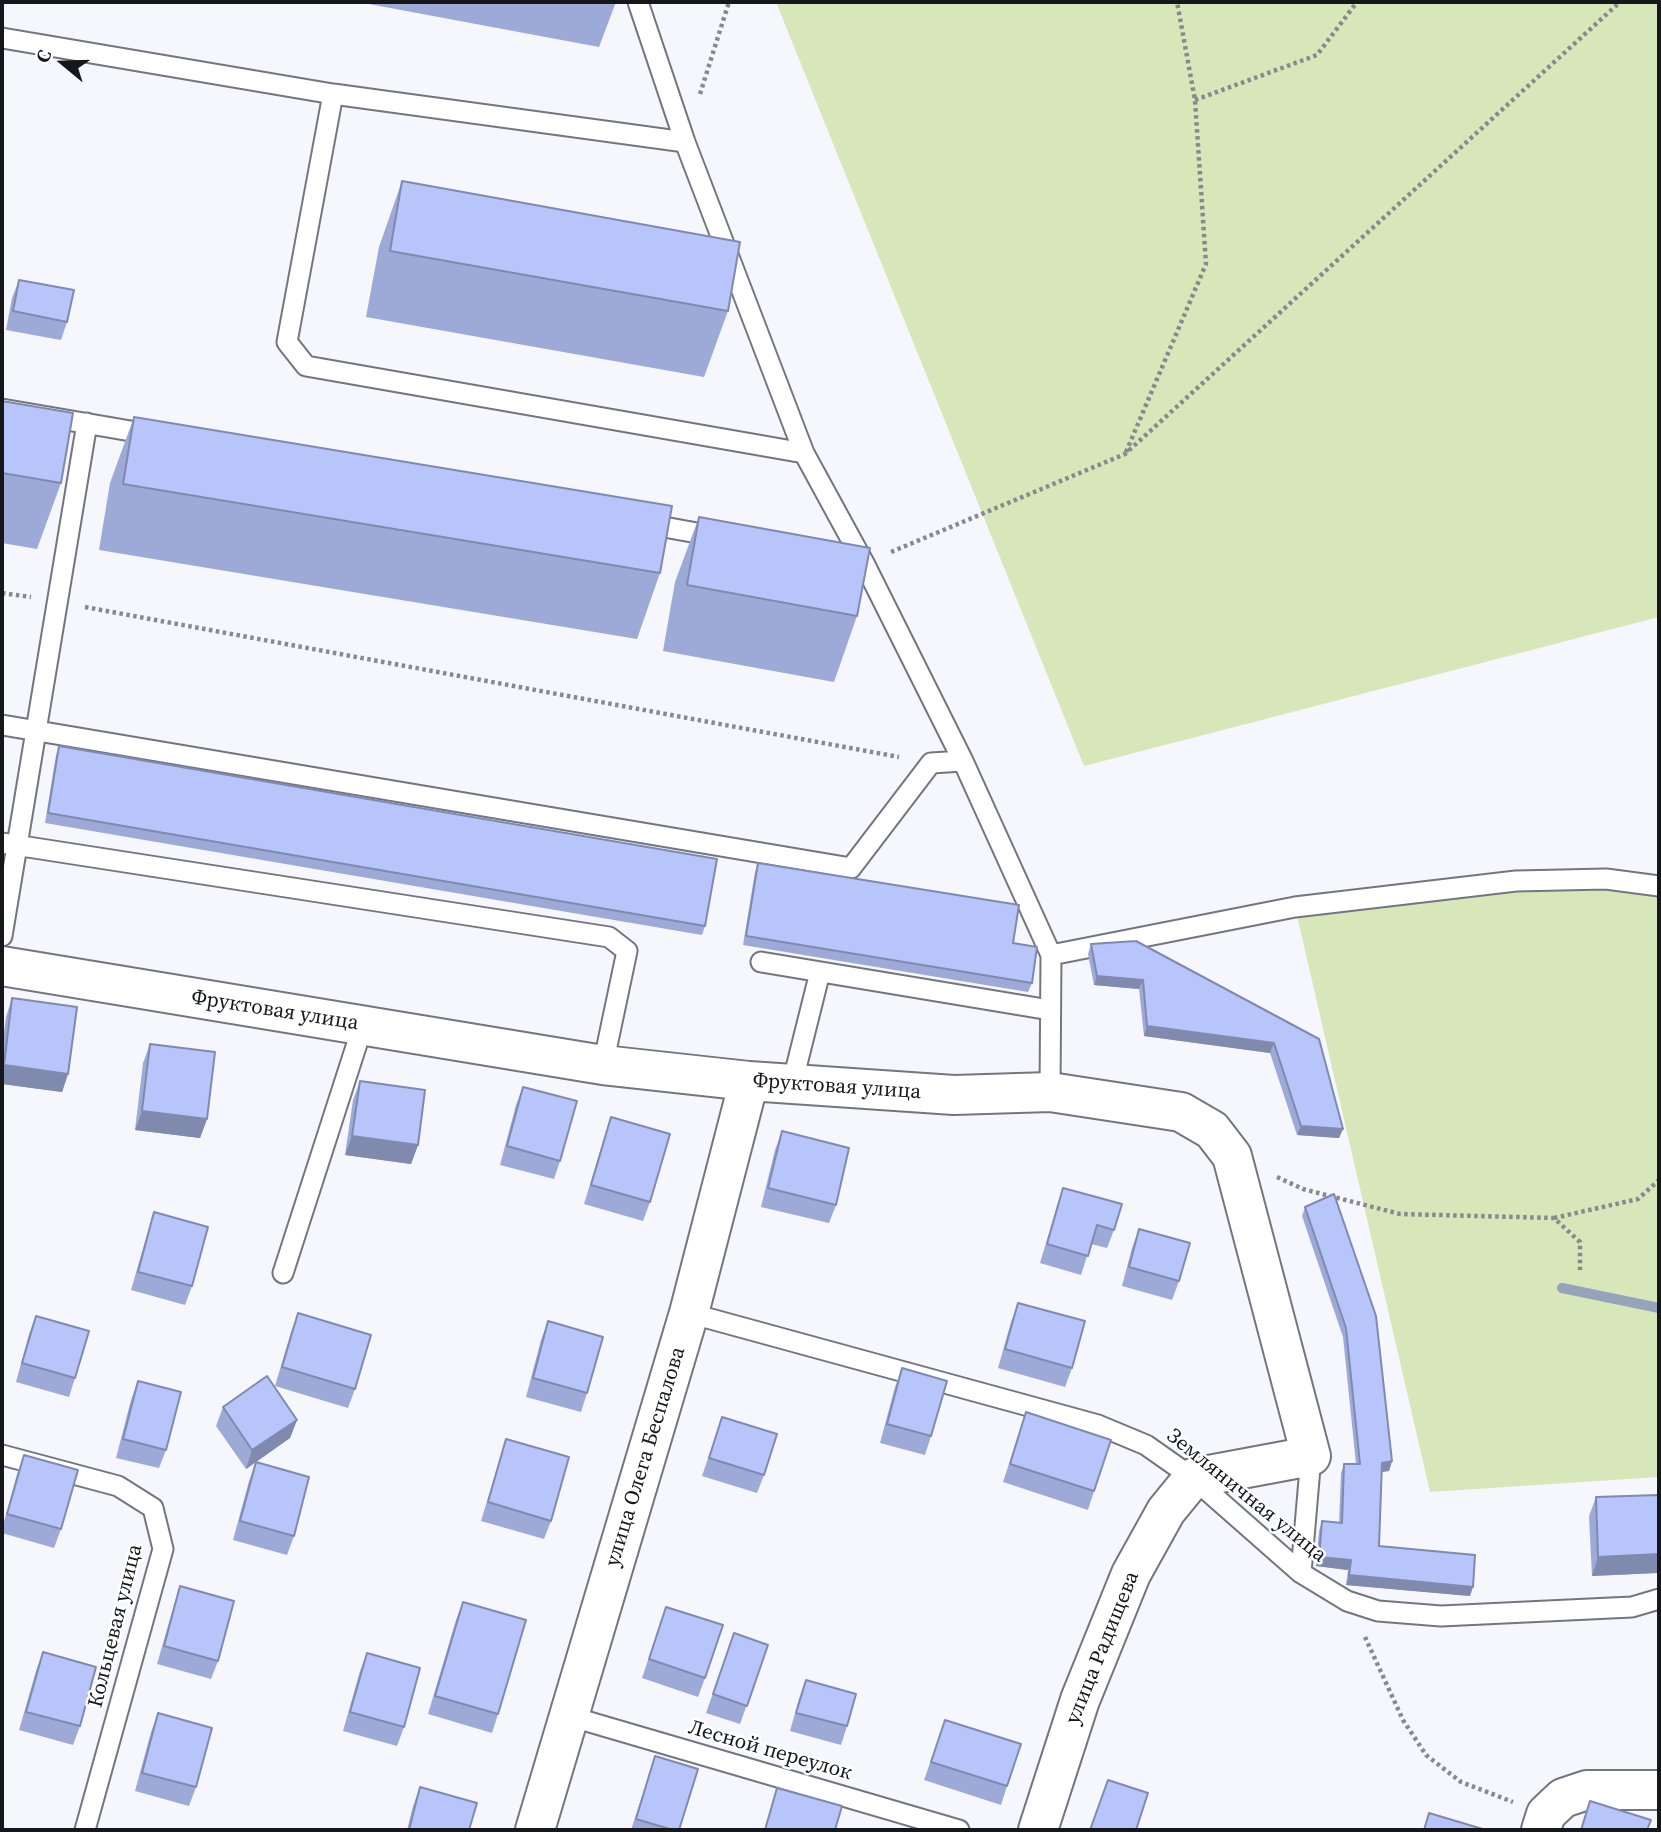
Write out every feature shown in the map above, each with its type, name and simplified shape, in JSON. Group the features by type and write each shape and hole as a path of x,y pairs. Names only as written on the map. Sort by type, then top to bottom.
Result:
{"street":[{"name":"Фруктовая улица","path":"2,966 603,1065 749,1081 954,1095 1050,1092 1181,1112 1212,1130 1232,1156 1311,1456"},
{"name":"улица Олега Беспалова","path":"535,1830 689,1313 749,1081"},
{"path":"1193,1478 1311,1456"},
{"name":"улица Радищева","path":"1038,1830 1080,1700 1131,1574 1166,1511 1193,1478"},
{"path":"1544,1822 1563,1798 1587,1790 1659,1790"}],"lane":[{"path":"638,2 685,142 804,453 864,563 963,761 1051,955 1050,1092"},
{"path":"2,37 333,94 685,142"},
{"path":"333,94 288,342 306,366 804,453"},
{"path":"2,408 169,438"},
{"path":"2,936 9,844 36,730 87,424"},
{"path":"619,519 742,541"},
{"path":"837,558 864,563"},
{"path":"2,725 851,868 931,763 963,761"},
{"path":"9,844 609,937 627,951 603,1065"},
{"path":"1051,955 1295,907 1516,881 1606,879 1659,886"},
{"path":"761,962 1051,1010"},
{"path":"792,1084 820,972"},
{"path":"283,1273 363,1025"},
{"name":"Земляничная улица","path":"689,1313 1098,1425 1146,1445 1193,1478 1301,1573 1348,1601 1378,1611 1441,1616 1632,1606 1659,1599"},
{"name":"Кольцевая улица","path":"2,1455 118,1486 153,1508 163,1549 85,1830"},
{"path":"1301,1573 1311,1456"},
{"name":"Лесной переулок","path":"569,1716 959,1830"}],"path":[{"path":"685,142 729,2"},
{"path":"1125,454 1206,264 1195,100 1177,2"},
{"path":"1195,100 1317,55 1357,2"},
{"path":"864,563 1125,454 1620,2"},
{"path":"2,593 931,763"},
{"path":"1303,1189 1400,1213 1555,1218 1638,1199 1659,1180"},
{"path":"1555,1218 1580,1242 1580,1270"},
{"path":"1348,1601 1403,1720 1426,1755 1461,1782 1544,1822"}],"green space":[{"path":"776,2 1659,2 1659,617 1084,766"},
{"path":"1516,881 1659,886 1659,1477 1430,1492 1295,907"}],"building":[{"path":"402,181 740,242 728,311 390,251"},
{"path":"19,280 74,290 67,322 13,311"},
{"path":"2,401 73,413 61,483 2,473"},
{"path":"134,417 672,506 660,573 123,484"},
{"path":"699,517 870,548 857,616 687,585"},
{"path":"59,746 717,859 705,926 48,813"},
{"path":"758,863 1019,905 1013,943 1037,947 1032,983 746,936"},
{"path":"1136,941 1319,1039 1343,1129 1301,1126 1274,1043 1147,1026 1143,980 1097,976 1091,944"},
{"path":"12,998 77,1007 68,1074 4,1065"},
{"path":"150,1044 215,1052 207,1119 142,1111"},
{"path":"360,1081 425,1090 418,1145 352,1136"},
{"path":"523,1087 577,1101 560,1161 507,1146"},
{"path":"611,1117 670,1134 650,1202 591,1185"},
{"path":"782,1131 849,1148 836,1205 768,1188"},
{"path":"1063,1188 1122,1204 1114,1230 1097,1225 1088,1256 1047,1244"},
{"path":"1334,1194 1376,1316 1392,1461 1382,1463 1379,1546 1475,1555 1473,1587 1349,1575 1351,1560 1319,1557 1322,1521 1342,1523 1344,1464 1360,1464 1346,1328 1305,1207"},
{"path":"154,1212 208,1227 192,1286 138,1272"},
{"path":"1139,1229 1190,1243 1179,1281 1129,1267"},
{"path":"1018,1303 1085,1321 1072,1368 1005,1349"},
{"path":"298,1313 371,1335 355,1389 282,1367"},
{"path":"36,1316 89,1331 75,1378 22,1363"},
{"path":"548,1321 603,1337 587,1393 533,1378"},
{"path":"902,1368 947,1381 931,1436 887,1424"},
{"path":"267,1376 297,1420 252,1450 223,1407"},
{"path":"138,1381 181,1392 166,1450 123,1439"},
{"path":"1026,1412 1111,1440 1094,1491 1010,1464"},
{"path":"722,1417 777,1434 764,1475 709,1458"},
{"path":"506,1439 569,1457 551,1521 488,1502"},
{"path":"24,1455 78,1470 61,1529 7,1514"},
{"path":"256,1462 309,1477 294,1536 240,1521"},
{"path":"1659,1495 1659,1554 1598,1557 1596,1497"},
{"path":"180,1586 234,1601 218,1661 164,1646"},
{"path":"463,1602 526,1620 498,1714 435,1696"},
{"path":"666,1607 723,1625 705,1678 649,1659"},
{"path":"734,1633 768,1645 747,1706 713,1694"},
{"path":"43,1652 96,1667 80,1726 26,1712"},
{"path":"367,1653 420,1668 404,1727 350,1712"},
{"path":"806,1680 856,1694 847,1726 796,1713"},
{"path":"158,1713 212,1728 196,1787 142,1773"},
{"path":"945,1720 1021,1744 1007,1786 931,1762"},
{"path":"655,1756 698,1769 679,1830 636,1819"},
{"path":"1108,1780 1148,1793 1136,1830 1090,1830"},
{"path":"420,1787 477,1803 469,1830 409,1830"},
{"path":"777,1788 842,1806 835,1830 765,1830"},
{"path":"1590,1801 1651,1820 1647,1830 1581,1830"},
{"path":"1429,1813 1486,1830 1424,1830"}],"waterway":[{"path":"1562,1288 1659,1308"}]}
